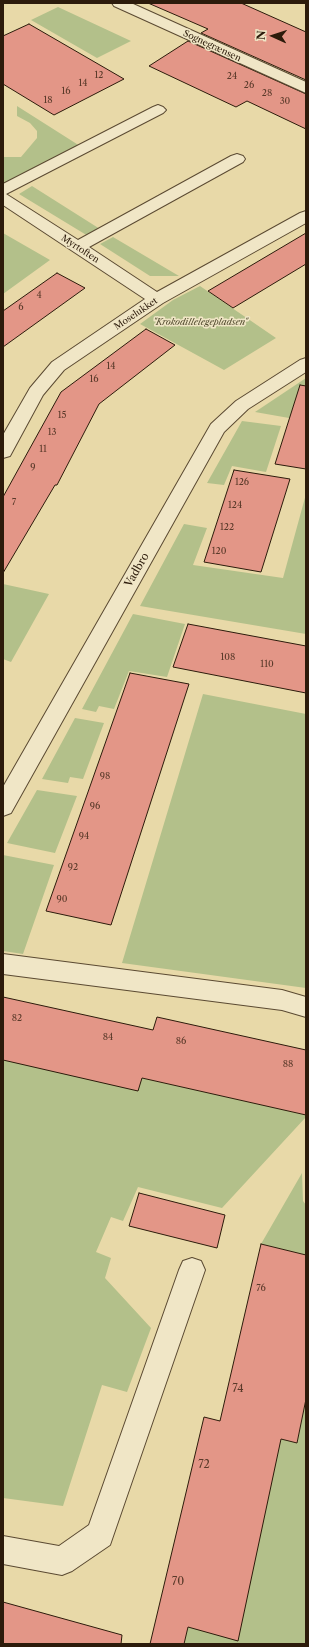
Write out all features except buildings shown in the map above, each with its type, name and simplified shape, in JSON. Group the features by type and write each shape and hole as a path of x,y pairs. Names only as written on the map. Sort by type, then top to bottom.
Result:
{"street":[{"name":"Sognegrænsen","path":"119,3 306,88"},
{"path":"3,190 158,110"},
{"path":"77,247 236,159"},
{"name":"Myrtoften","path":"3,198 157,299"},
{"name":"Moselukket","path":"3,452 36,392 58,366 157,299 306,216"},
{"name":"Vadbro","path":"3,807 217,428 242,405 306,364"},
{"path":"3,964 282,1000 306,1006"},
{"path":"3,1550 62,1561 100,1535 192,1270"}],"green space":[{"path":"58,7 131,41 97,58 31,20"},
{"path":"17,106 80,146 3,185 3,157 21,157 37,138 37,131 30,123 17,116"},
{"path":"32,186 100,229 88,236 19,194"},
{"path":"3,233 50,260 3,294"},
{"path":"113,237 179,276 150,276 100,244"},
{"name":"\"Krokodillelegepladsen\"","path":"200,286 276,338 224,370 140,324 173,300"},
{"path":"306,378 306,421 255,412"},
{"path":"242,421 281,426 266,472 232,466 224,485 207,483"},
{"path":"306,494 306,634 140,606 184,524 207,528 193,565 283,578"},
{"path":"3,584 49,594 11,662 3,659"},
{"path":"133,614 185,624 167,677 129,671 114,709 99,706 96,712 82,709"},
{"path":"203,694 306,714 306,988 122,963"},
{"path":"75,718 104,723 83,779 70,777 68,783 42,779"},
{"path":"37,790 77,796 55,853 7,843"},
{"path":"3,855 54,865 23,954 3,951"},
{"path":"3,1060 142,1078 306,1115 306,1117 222,1208 138,1187 123,1221 111,1217 96,1252 111,1258 105,1278 151,1328 127,1392 102,1385 63,1506 3,1498"},
{"path":"302,1173 303,1201 306,1205 306,1255 261,1244"},
{"path":"306,1399 306,1644 184,1644 188,1627 281,1439 297,1443"}]}
